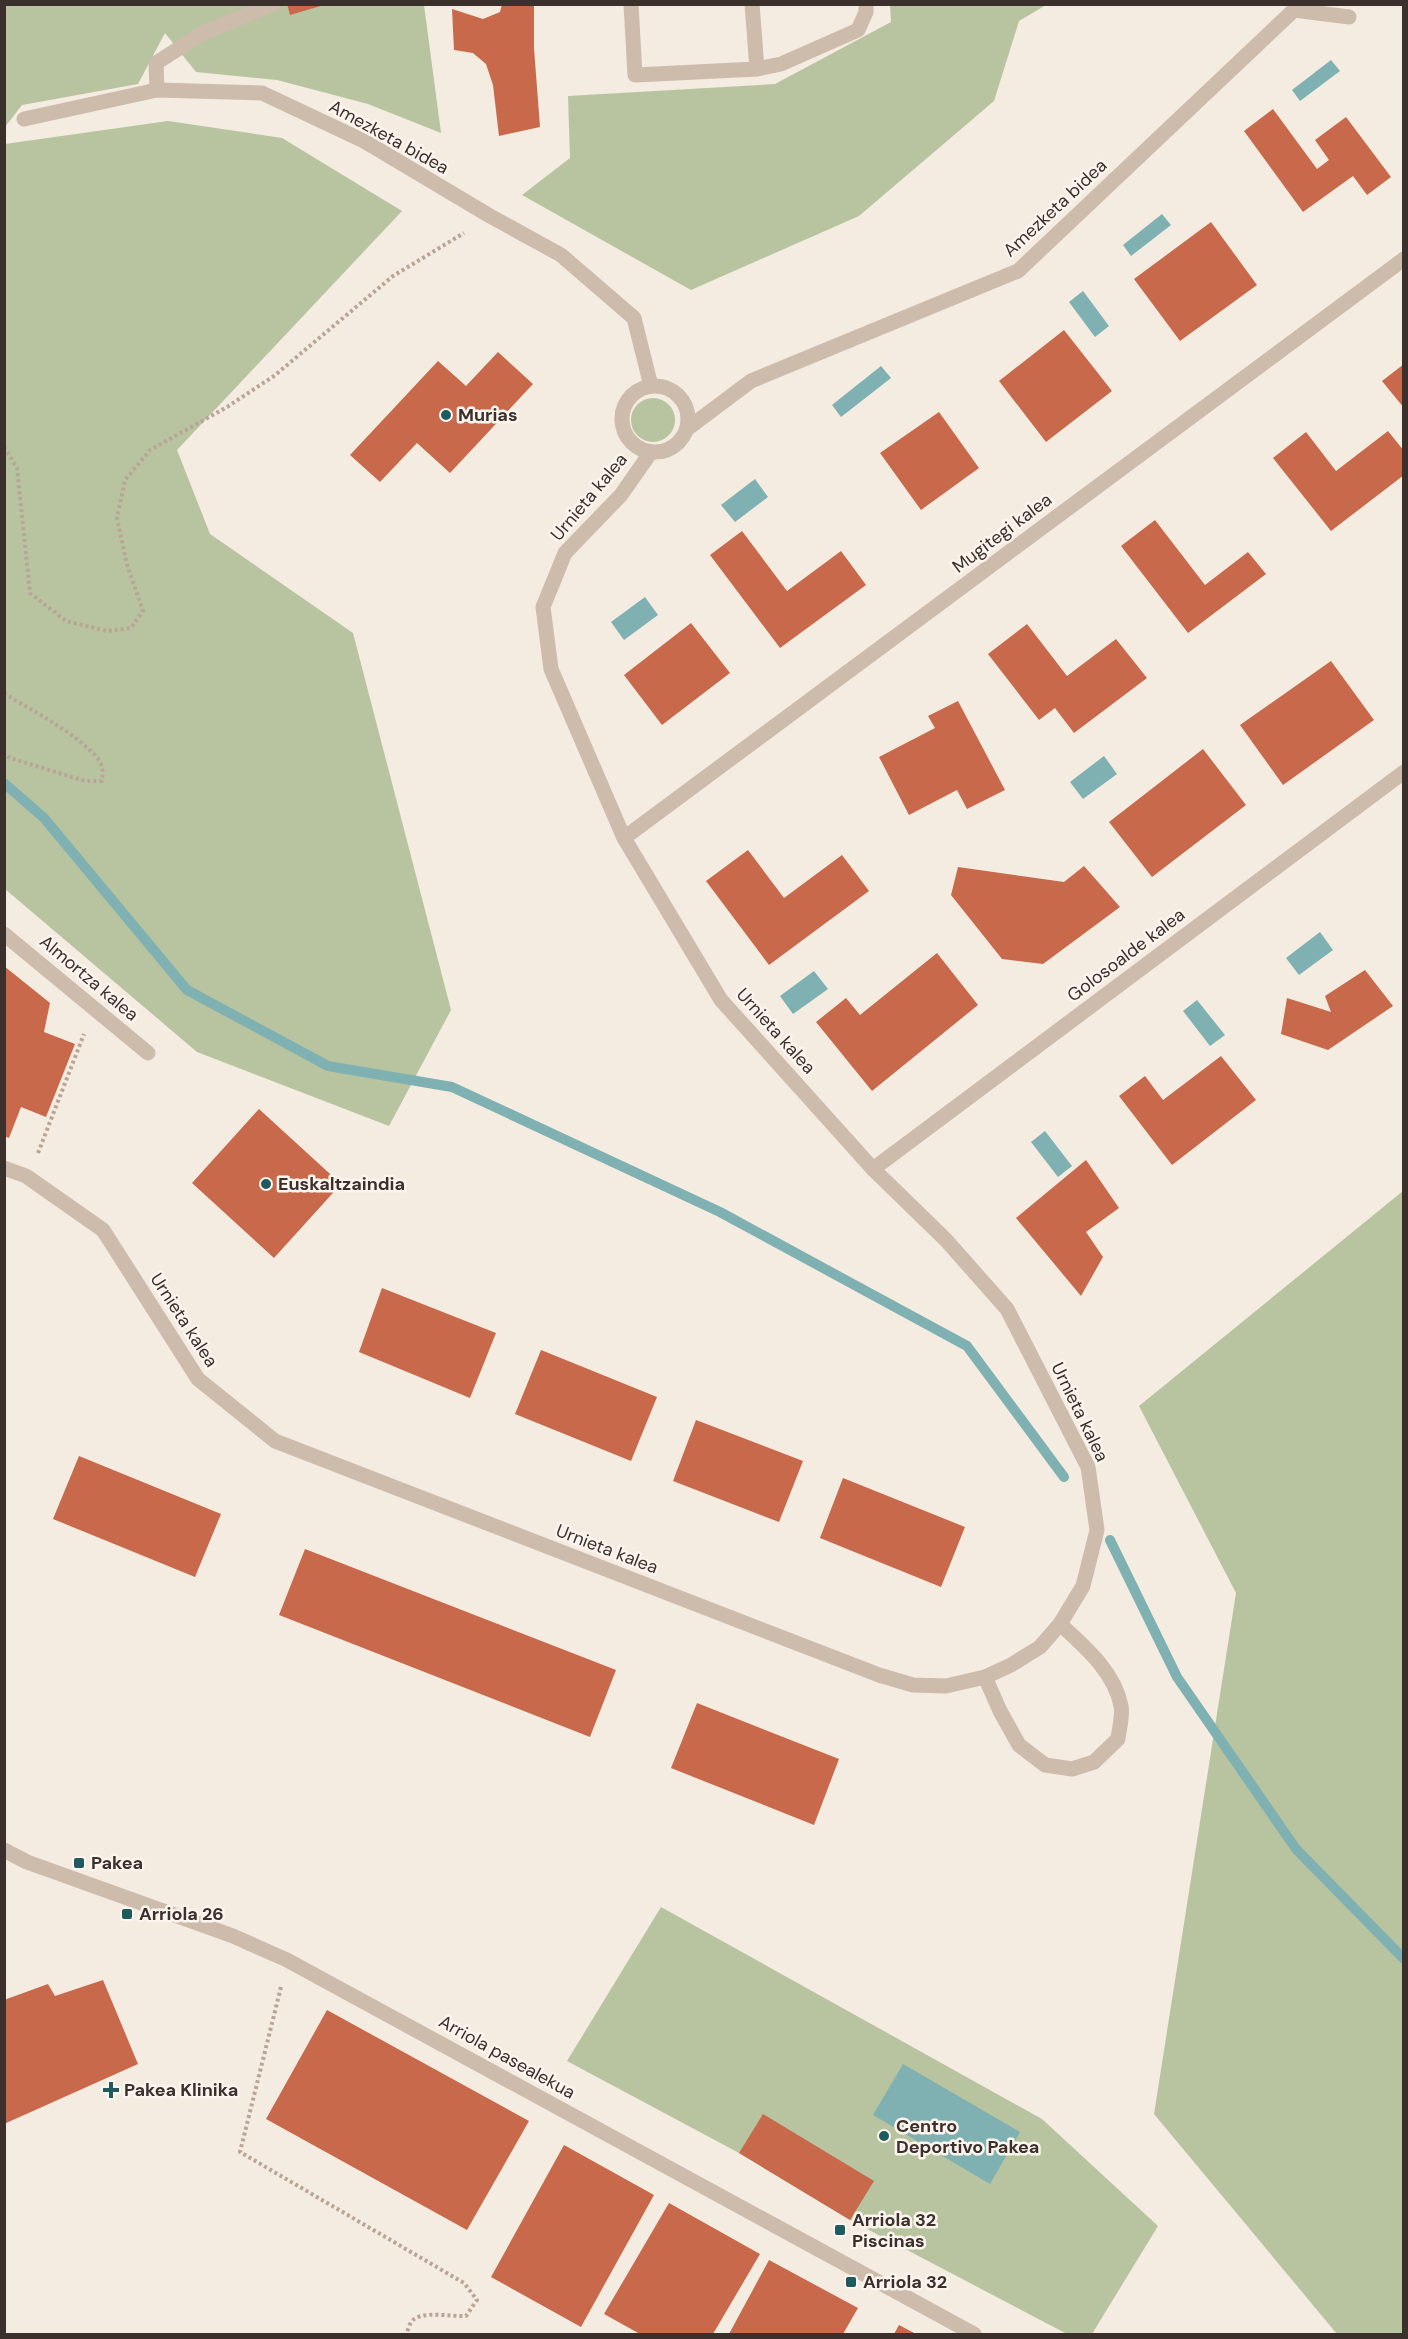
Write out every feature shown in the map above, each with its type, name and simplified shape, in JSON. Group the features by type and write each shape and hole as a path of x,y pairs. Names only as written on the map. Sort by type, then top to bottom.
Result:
{"street":[{"path":"157,90 156,63 203,33 273,4"},
{"path":"631,4 635,75 757,69 781,64 858,30 866,12 866,4"},
{"path":"752,4 757,69"},
{"name":"Amezketa bidea","path":"651,452 669,449 679,442 687,429 751,381 1018,271 1294,10 1350,17"},
{"name":"Amezketa bidea","path":"24,119 157,90 262,93 364,141 490,216 561,255 634,318 651,386"},
{"name":"Mugitegi kalea","path":"624,838 1404,259"},
{"path":"651,452 634,444 624,428 622,417 625,405 632,396 651,386 664,387 674,392 682,400 688,418 687,429"},
{"name":"Urnieta kalea","path":"4,1168 26,1176 103,1230 198,1379 275,1441 879,1675 913,1685 946,1686 985,1677 1011,1665 1040,1647 1060,1623 1083,1586 1097,1530 1088,1467 1007,1310 946,1240 873,1169 721,1000 624,838 551,669 543,607 565,553 621,495 651,452"},
{"name":"Golosoalde kalea","path":"873,1169 1404,772"},
{"name":"Almortza kalea","path":"4,934 148,1053"},
{"path":"985,1677 1000,1711 1019,1744 1045,1765 1072,1769 1094,1762 1118,1739 1121,1707 1107,1672 1087,1648 1060,1623"},
{"name":"Arriola pasealekua","path":"4,1850 27,1862 233,1936 287,1960 974,2334"}],"path":[{"path":"4,447 17,468 30,593 66,621 107,631 131,628 143,611 127,565 117,518 125,480 150,450 227,407 274,376 393,276 490,216"},
{"path":"4,693 77,740 92,753 99,760 104,772 102,781 86,781 10,758 4,754"},
{"path":"38,1155 94,1008"},
{"path":"287,1960 240,2152 464,2283 477,2300 466,2316 449,2317 425,2313 412,2320 406,2334"}],"green space":[{"path":"5,5 424,5 441,133 368,104 277,80 196,72 165,33 138,84 22,105 5,127"},
{"path":"890,5 1046,5 1019,21 994,101 859,216 691,290 522,195 570,158 568,96 775,84 891,22"},
{"path":"168,121 282,138 402,211 177,450 210,534 353,633 451,1010 389,1126 197,1052 5,889 5,144"},
{"path":"653,398 662,399 669,404 674,411 674,429 669,436 662,441 653,442 644,441 637,436 632,429 631,420 632,411 637,404 644,399"},
{"path":"1403,1191 1403,2334 1337,2334 1154,2114 1236,1593 1139,1406"},
{"name":"Centro Deportivo Pakea","path":"661,1907 1042,2119 1158,2226 1092,2334 1067,2334 850,2220 739,2153 567,2061"}],"water":[{"path":"1331,60 1340,71 1300,101 1292,90"},
{"path":"1162,214 1171,225 1131,256 1123,245"},
{"path":"1083,291 1109,326 1095,337 1069,302"},
{"path":"881,366 891,378 841,417 832,405"},
{"path":"755,479 768,497 735,522 721,505"},
{"path":"645,597 658,615 624,640 611,622"},
{"path":"1104,756 1117,774 1083,799 1070,782"},
{"path":"1320,932 1333,950 1299,975 1286,958"},
{"path":"814,971 828,989 793,1014 780,996"},
{"path":"1197,1000 1225,1035 1210,1046 1183,1011"},
{"path":"1045,1131 1072,1166 1058,1177 1031,1142"},
{"path":"903,2064 1020,2132 990,2184 873,2115"}],"building":[{"path":"287,4 324,4 324,5 290,15"},
{"path":"502,4 534,4 534,48 540,127 499,136 493,85 486,64 473,53 454,50 452,9 483,19 500,12"},
{"path":"1273,109 1317,169 1329,160 1315,140 1346,117 1391,177 1367,195 1353,176 1303,212 1244,131"},
{"path":"1211,222 1257,285 1180,341 1134,279"},
{"path":"1064,330 1112,391 1046,442 999,381"},
{"name":"Murias","path":"498,352 533,384 450,473 417,443 380,482 350,455 438,361 466,386"},
{"path":"1404,364 1404,408 1382,381"},
{"path":"939,412 979,468 921,510 880,453"},
{"path":"1388,431 1404,451 1404,475 1331,531 1273,458 1306,432 1336,471"},
{"path":"1155,520 1205,585 1248,552 1266,574 1188,633 1121,546"},
{"path":"742,531 787,591 841,551 866,585 780,648 710,555"},
{"path":"691,623 730,673 662,725 624,675"},
{"path":"1027,624 1067,676 1116,639 1147,678 1074,733 1055,708 1039,720 988,654"},
{"path":"1331,661 1374,720 1283,785 1240,725"},
{"path":"958,701 1005,790 967,809 957,790 909,815 879,757 935,728 928,716"},
{"path":"1203,749 1246,805 1152,877 1109,822"},
{"path":"748,850 784,898 842,855 869,891 769,965 706,881"},
{"path":"1084,866 1120,907 1043,964 1002,959 951,895 958,867 1064,882"},
{"path":"937,953 978,1005 872,1091 816,1022 846,998 860,1015"},
{"path":"4,966 50,1003 44,1032 75,1044 46,1117 21,1107 9,1138 4,1136"},
{"path":"1365,970 1393,1006 1328,1050 1281,1034 1287,998 1331,1012 1325,996"},
{"path":"1221,1056 1256,1100 1172,1165 1119,1096 1145,1076 1163,1100"},
{"name":"Euskaltzaindia","path":"259,1109 341,1184 274,1258 192,1183"},
{"path":"1086,1160 1119,1208 1086,1232 1103,1257 1081,1296 1016,1218"},
{"path":"382,1288 496,1333 470,1398 359,1352"},
{"path":"541,1350 657,1397 631,1461 515,1414"},
{"path":"696,1420 803,1461 779,1522 673,1481"},
{"path":"79,1456 221,1514 195,1577 53,1519"},
{"path":"843,1478 965,1527 941,1587 820,1538"},
{"path":"305,1549 616,1670 590,1737 279,1615"},
{"path":"697,1703 839,1759 814,1825 671,1768"},
{"path":"103,1980 138,2064 4,2124 4,2000 48,1984 55,1996"},
{"path":"327,2010 529,2121 467,2230 266,2119"},
{"path":"763,2114 874,2181 850,2220 739,2153"},
{"path":"564,2145 654,2195 581,2327 491,2277"},
{"path":"669,2203 760,2254 713,2334 640,2334 604,2314"},
{"path":"769,2260 858,2308 843,2334 729,2334"},
{"path":"899,2325 916,2334 894,2334"}],"waterway":[{"path":"4,783 44,818 187,990 328,1066 452,1087 720,1212 967,1346 1064,1477"},
{"path":"1110,1540 1177,1677 1296,1849 1404,1959"}],"place":[{"name":"Murias","path":"446,415"},
{"name":"Euskaltzaindia","path":"266,1184"},
{"name":"Pakea","path":"79,1863"},
{"name":"Arriola 26","path":"127,1914"},
{"name":"Pakea Klinika","path":"111,2090"},
{"name":"Centro Deportivo Pakea","path":"884,2136"},
{"name":"Arriola 32 Piscinas","path":"840,2230"},
{"name":"Arriola 32","path":"851,2282"}]}
